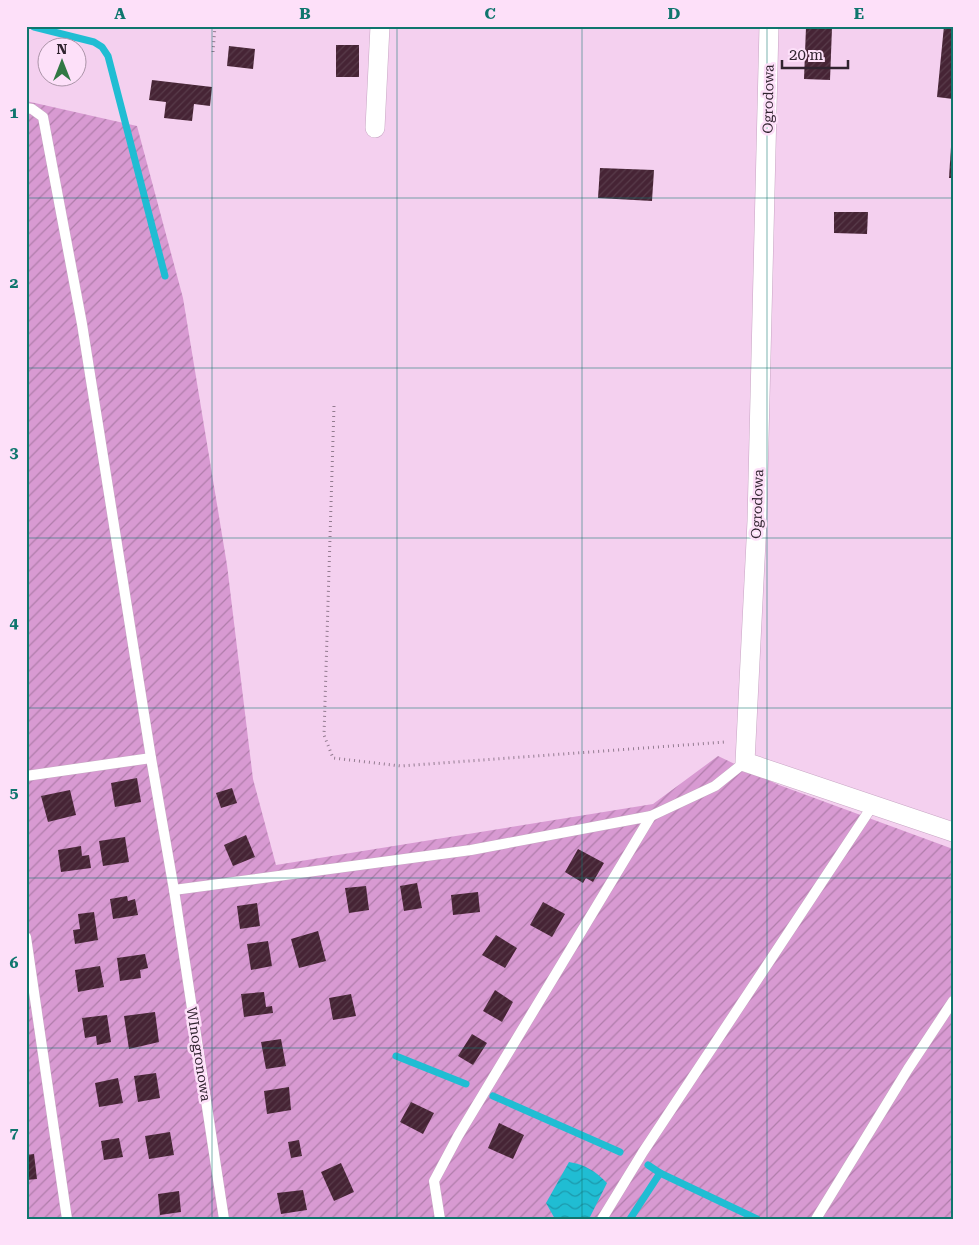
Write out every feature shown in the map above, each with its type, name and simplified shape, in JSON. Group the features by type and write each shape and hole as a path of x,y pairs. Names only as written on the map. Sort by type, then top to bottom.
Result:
{"street":[{"path":"375,128 380,26"},
{"name":"Ogrodowa","path":"745,762 757,521 770,26"},
{"path":"745,762 953,832"}],"lane":[{"name":"WInogronowa","path":"26,108 32,109 43,116 82,324 151,758 174,890 224,1219"},
{"path":"26,776 151,758"},
{"path":"174,890 471,850 651,816 715,786 745,762"},
{"path":"602,1219 643,1152 873,805"},
{"path":"440,1219 434,1181 458,1136 651,816"},
{"path":"26,936 67,1219"},
{"path":"816,1219 908,1069 953,1001"}],"path":[{"path":"213,52 215,26"},
{"path":"334,406 324,735 333,758 401,766 746,740"}],"shaded area":[{"path":"26,101 137,126 183,298 227,565 253,779 276,865 653,804 718,756 779,785 953,849 953,1219 26,1219"}],"water":[{"path":"569,1162 590,1169 607,1183 589,1219 555,1219 546,1203"}],"building":[{"path":"944,26 953,26 953,99 937,97"},
{"path":"806,27 832,28 830,80 804,79"},
{"path":"336,45 359,45 359,77 336,77"},
{"path":"229,46 255,49 253,69 227,66"},
{"path":"152,80 212,87 210,106 194,104 192,121 164,118 166,102 149,100"},
{"path":"951,147 953,147 953,178 949,178"},
{"path":"600,168 654,170 652,201 598,198"},
{"path":"834,212 868,212 867,234 834,233"},
{"path":"137,778 141,802 115,807 111,783"},
{"path":"232,788 237,803 221,808 216,793"},
{"path":"70,790 76,815 48,822 41,796"},
{"path":"246,835 255,857 233,866 224,845"},
{"path":"125,837 129,862 103,866 99,841"},
{"path":"81,846 82,856 89,855 91,868 61,872 58,850"},
{"path":"578,849 604,863 593,882 586,878 583,883 565,872"},
{"path":"417,883 422,908 404,911 400,886"},
{"path":"366,886 369,910 349,913 345,888"},
{"path":"478,892 480,912 453,915 451,895"},
{"path":"127,896 128,901 135,899 138,915 113,919 110,899"},
{"path":"543,902 565,914 552,937 530,925"},
{"path":"257,903 260,926 240,929 237,906"},
{"path":"94,912 98,940 75,944 73,930 80,929 78,914"},
{"path":"318,931 326,961 299,968 291,939"},
{"path":"496,935 517,948 505,968 482,955"},
{"path":"268,941 272,966 251,970 247,944"},
{"path":"145,954 148,968 140,970 141,978 120,981 117,958"},
{"path":"100,966 104,987 78,992 75,970"},
{"path":"495,990 513,1002 502,1022 483,1011"},
{"path":"264,992 266,1007 272,1006 273,1013 244,1017 241,994"},
{"path":"351,994 356,1016 333,1020 329,998"},
{"path":"155,1012 159,1042 129,1049 124,1016"},
{"path":"107,1015 111,1042 97,1045 96,1036 85,1038 82,1018"},
{"path":"472,1034 487,1043 473,1065 458,1056"},
{"path":"281,1039 286,1066 266,1069 261,1042"},
{"path":"156,1073 160,1098 138,1102 134,1076"},
{"path":"118,1078 123,1103 99,1107 95,1083"},
{"path":"289,1087 291,1110 267,1114 264,1091"},
{"path":"411,1102 434,1113 423,1134 400,1122"},
{"path":"499,1123 524,1135 513,1159 488,1148"},
{"path":"170,1132 174,1155 149,1159 145,1136"},
{"path":"119,1138 123,1157 104,1160 101,1141"},
{"path":"299,1140 302,1156 291,1158 288,1142"},
{"path":"34,1154 37,1179 26,1180 26,1155"},
{"path":"341,1163 354,1192 334,1201 321,1172"},
{"path":"303,1190 307,1210 281,1214 277,1193"},
{"path":"179,1191 181,1212 160,1215 158,1194"}],"waterway":[{"path":"34,27 94,42 102,47 108,56 165,276"},
{"path":"396,1056 466,1084"},
{"path":"493,1096 620,1152"},
{"path":"648,1165 660,1173 757,1219"},
{"path":"630,1219 660,1173"}]}
